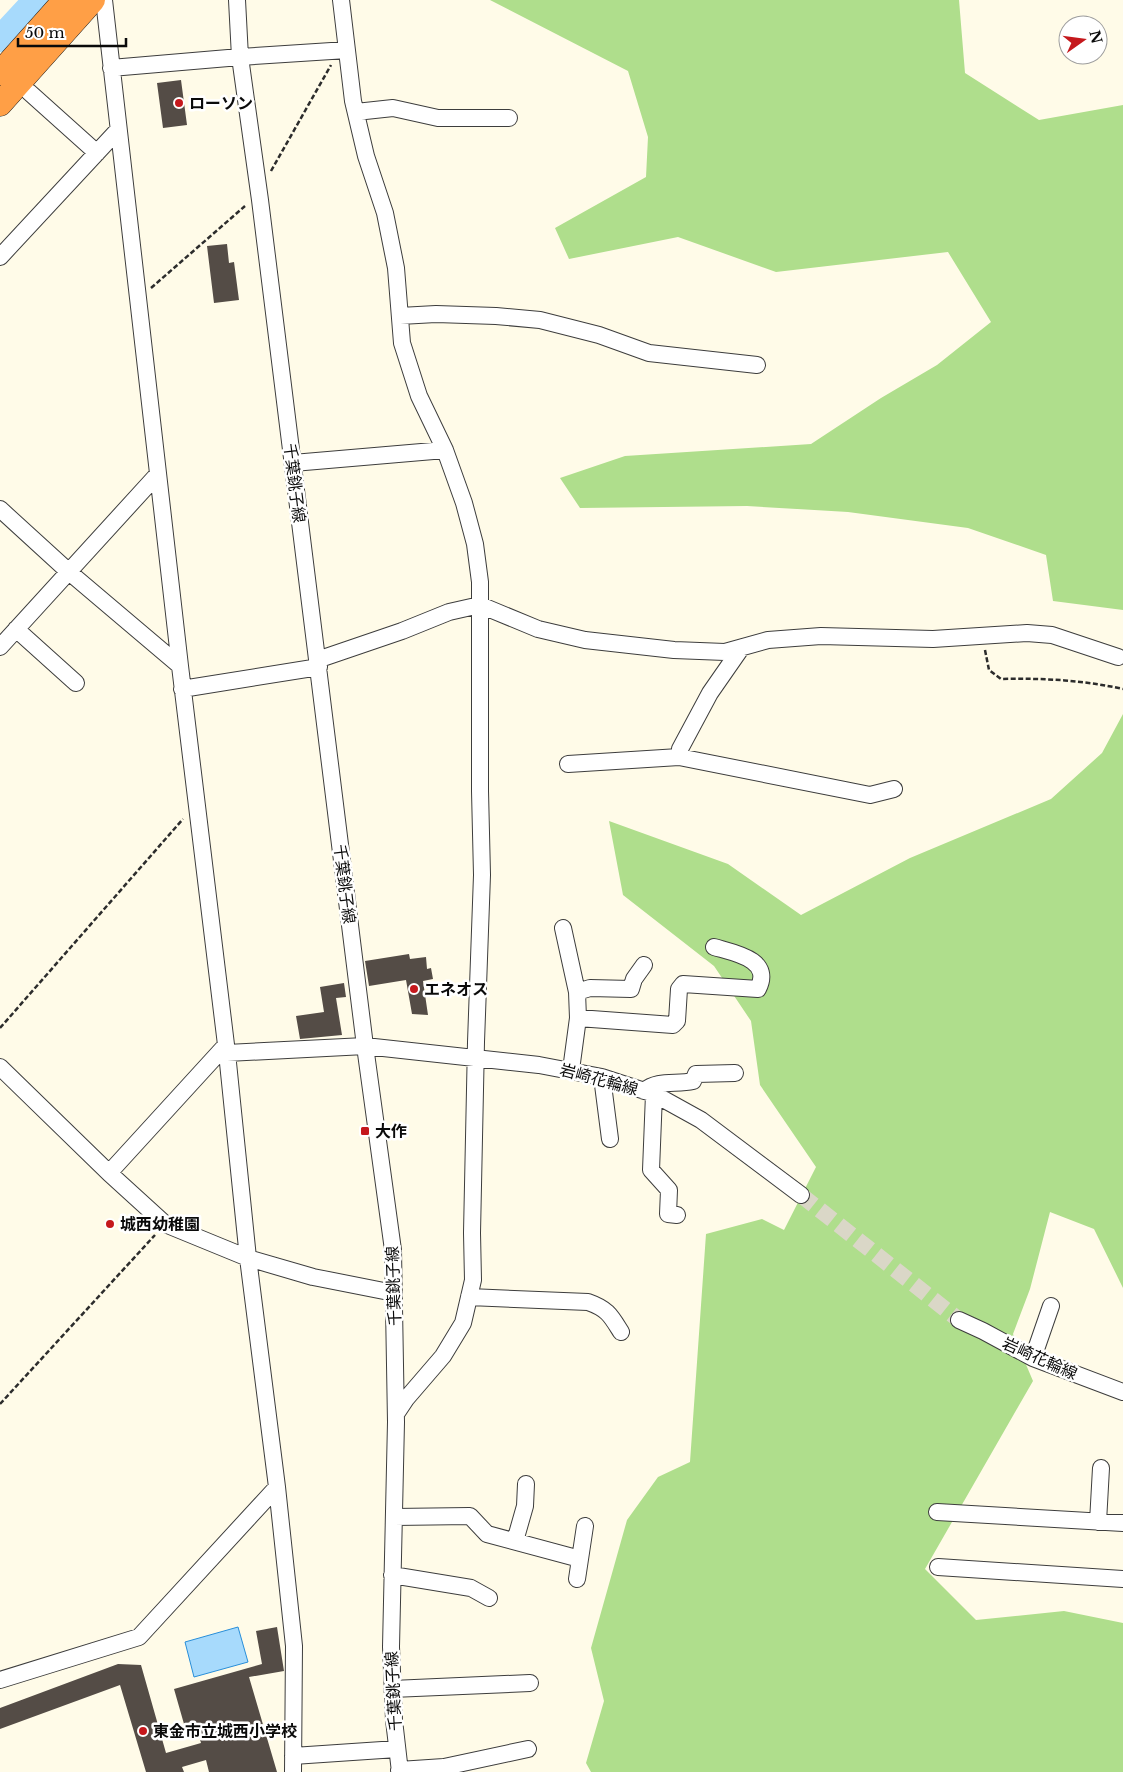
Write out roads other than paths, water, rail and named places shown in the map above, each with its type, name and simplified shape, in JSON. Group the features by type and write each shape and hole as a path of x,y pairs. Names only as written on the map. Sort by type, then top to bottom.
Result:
{"highway":[{"path":"0,73 65,0"},
{"path":"0,104 93,0"}],"street":[{"path":"104,0 157,475 226,1049 248,1258 277,1487 294,1646 293,1764 397,1749"},
{"name":"千葉銚子線","path":"237,0 240,57 259,192 392,1250 396,1414 391,1647 392,1689 400,1771"},
{"path":"341,0 356,112 366,156 385,213 396,268 402,343 419,396 445,450 464,503 475,544 480,582 482,875 472,1233 473,1280 463,1323 443,1356 406,1399 396,1414"},
{"path":"111,68 347,50"},
{"path":"29,92 97,153"},
{"path":"356,112 392,108 438,118 510,118"},
{"path":"0,257 118,130"},
{"path":"400,316 444,314 540,320 599,335 649,353 757,365"},
{"path":"292,463 445,450"},
{"path":"0,647 157,475"},
{"path":"0,509 69,572 180,666"},
{"path":"182,689 318,663 449,612 480,605 538,629 585,640 674,650 725,652 768,640 821,636 933,639 1027,633 1052,636 1118,657"},
{"path":"16,629 76,683"},
{"path":"679,757 680,749 710,693 742,647"},
{"path":"568,764 679,757 870,795 894,790"},
{"path":"563,928 577,992 578,1018 572,1070"},
{"path":"578,1018 673,1026 677,1021 679,989 683,984 758,989 762,981 756,965 750,958 714,947"},
{"path":"577,992 590,988 631,989 634,978 644,965"},
{"name":"岩崎花輪線","path":"226,1049 365,1046 540,1065 602,1077 649,1093 701,1120 801,1195"},
{"path":"109,1173 226,1049"},
{"path":"0,1067 109,1173 165,1224 248,1258 312,1277 394,1293"},
{"path":"677,1215 668,1214 669,1190 651,1170 650,1086 693,1081 696,1074 735,1073"},
{"path":"602,1077 610,1139"},
{"path":"469,1296 588,1302 601,1307 610,1314 621,1332"},
{"path":"1033,1358 1051,1306"},
{"name":"岩崎花輪線","path":"959,1320 1033,1358 1123,1392"},
{"path":"1098,1522 1101,1468"},
{"path":"515,1541 525,1506 526,1484"},
{"path":"0,1680 139,1637 277,1487"},
{"path":"937,1512 1123,1523"},
{"path":"394,1517 470,1516 487,1534 580,1558"},
{"path":"577,1579 585,1526"},
{"path":"938,1567 1123,1579"},
{"path":"392,1575 471,1588 489,1598"},
{"path":"392,1689 530,1683"},
{"path":"400,1771 444,1767 528,1749"}],"water":[{"path":"238,1627 248,1662 194,1677 185,1642"}],"waterway":[{"path":"0,39 36,0"}],"tunnel":[{"path":"801,1195 959,1320"}],"place":[{"name":"ローソン","path":"179,103"},
{"name":"エネオス","path":"414,989"},
{"name":"大作","path":"365,1131"},
{"name":"城西幼稚園","path":"110,1224"},
{"name":"東金市立城西小学校","path":"143,1731"}]}
